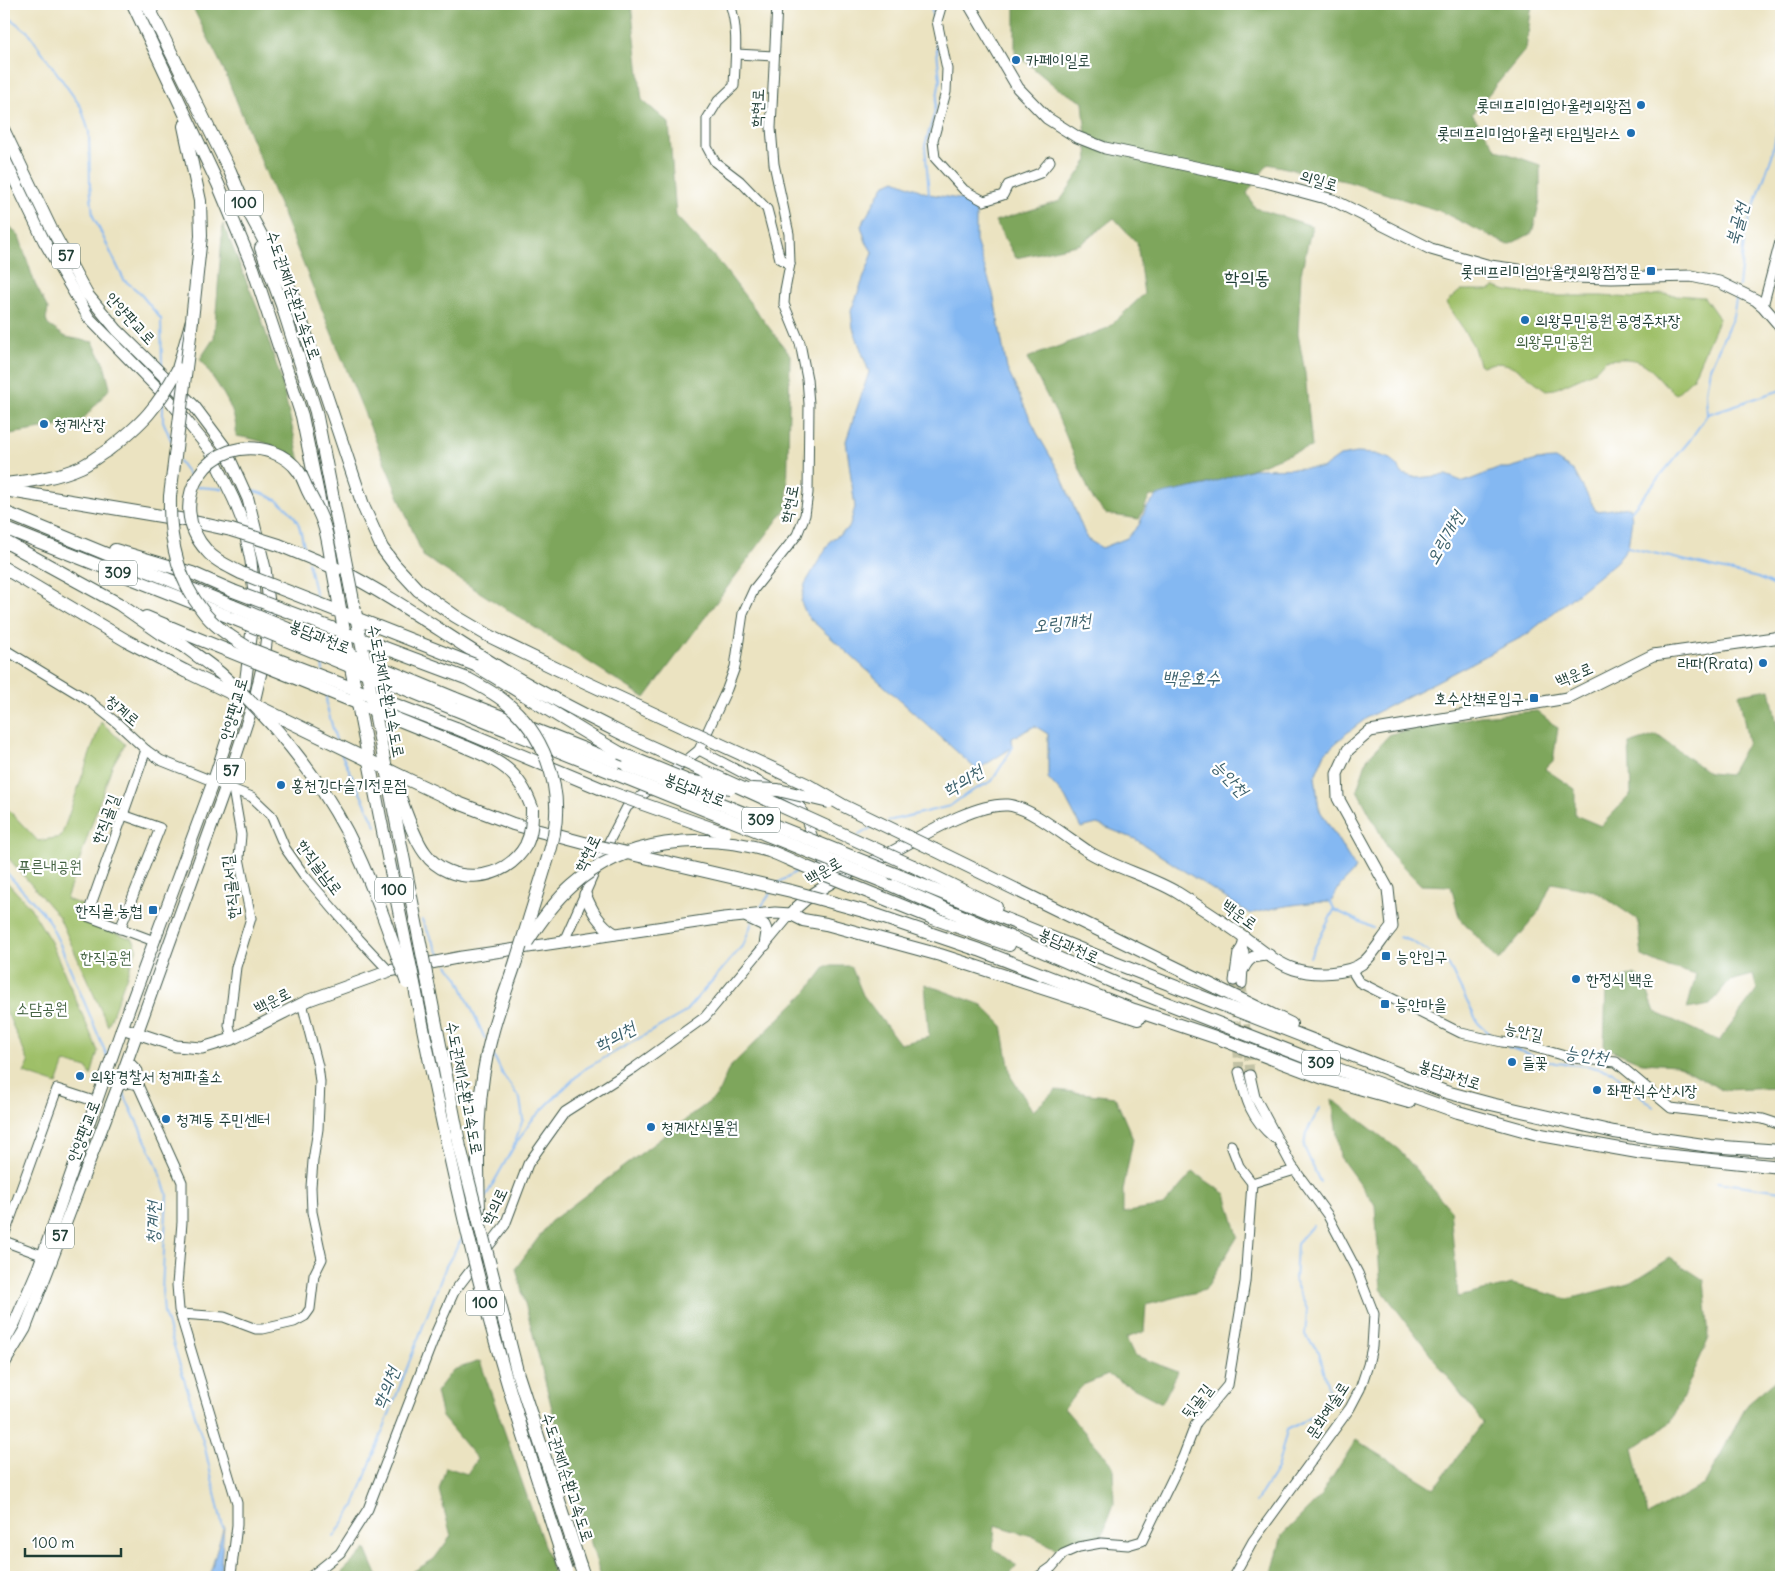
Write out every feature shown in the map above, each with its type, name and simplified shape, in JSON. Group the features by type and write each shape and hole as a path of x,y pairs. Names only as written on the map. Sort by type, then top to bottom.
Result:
{"highway":[{"name":"수도권제1순환고속도로","path":"132,4 218,184 253,268 302,416 325,526 366,751 444,1137 481,1289 517,1413 569,1574"},
{"name":"수도권제1순환고속도로","path":"147,4 243,201 282,304 316,412 460,1147 518,1375 582,1571"},
{"path":"178,99 200,201 201,236 170,496 171,539 178,566 188,588 202,611 226,634 250,649 456,728 609,792 725,833 930,917 1115,983"},
{"path":"243,201 292,293 364,508 382,548 418,590 455,616 489,636 806,784 844,806 1367,1062"},
{"path":"4,484 37,480 82,467 133,431 151,412 178,369 192,320"},
{"path":"325,526 299,471 284,457 269,451 254,447 240,448 221,456 207,464 193,486 190,502 190,521 197,536 207,552 241,573 475,666 525,694 620,754 688,780 728,788 778,790 844,806"},
{"name":"봉담과천로","path":"4,490 185,520 231,530 293,550 373,587 486,660 554,699 625,735 913,866 1097,956"},
{"name":"봉담과천로","path":"4,512 232,612 454,703 616,774 884,882 1115,983 1315,1061 1458,1112"},
{"name":"봉담과천로","path":"4,528 232,612"},
{"path":"54,533 192,572 233,591 468,680 504,701 519,715 536,736 548,761 554,786 556,811 554,834 516,962 492,1034 485,1066 477,1143 480,1229"},
{"path":"4,540 186,641 466,747 502,764 516,777 526,791 532,808 532,831 525,846 513,861 500,870 485,875 467,877 448,872 436,864 425,853 417,838 381,748"},
{"name":"봉담과천로","path":"4,568 127,641 185,671 456,802 513,824 588,844 791,891 867,912 979,950 1134,1010 1215,1037 1323,1078 1404,1101 1458,1112 1541,1135 1643,1153 1781,1167"},
{"path":"186,641 256,708 288,744 318,785 346,831 362,864 382,911 423,1029"},
{"name":"봉담과천로","path":"454,703 627,766 1097,956 1446,1092 1614,1132 1710,1146 1780,1151"},
{"path":"516,962 537,926 551,907 572,886 592,870 613,858 647,847 677,841 706,841 768,851"},
{"path":"791,914 804,920 826,924 940,955 1210,1044 1323,1078"}],"main road":[{"name":"의일로","path":"969,4 1018,88 1030,102 1054,123 1077,137 1105,148 1266,182 1333,200 1431,249 1490,266 1570,277 1691,276 1719,282 1760,303"},
{"name":"안양판교로","path":"4,130 51,228 87,294 117,330 194,406 224,446 248,499 265,568 270,612 264,659 255,698 229,788 127,1061 128,1085 111,1106 47,1257 4,1342"},
{"name":"안양판교로","path":"4,158 44,241 89,318 169,399 210,450 243,523 252,561 255,606 245,685 213,782 122,1028 25,1329 4,1364"},
{"path":"1760,303 1781,327"},
{"name":"백운로","path":"791,914 799,903 831,883 961,816 990,807 1007,805 1027,811 1101,858 1167,886 1209,912 1243,942 1293,968 1314,973 1351,969 1364,962 1392,927 1388,889 1338,798 1337,774 1348,750 1370,732 1567,698 1653,655 1781,637"},
{"path":"585,894 592,913 599,922 616,934"},
{"path":"564,941 724,918 747,916 762,918 791,914"},
{"path":"762,918 767,932 764,945"},
{"name":"백운로","path":"122,1028 176,1046 202,1048 232,1039 302,1003 389,971 564,941"},
{"path":"1243,969 1247,960 1252,957 1269,955"}],"street":[{"path":"730,4 734,13 736,54 734,86 718,101 708,119 707,147 715,162 740,181 767,210 780,259 790,264"},
{"name":"학현로","path":"564,941 603,853 627,807 699,750 728,689 735,667 743,613 750,597 754,589 797,535 805,515 808,493 810,404 800,343 784,304 790,264 789,234 774,164 770,128 777,4"},
{"path":"942,4 937,21 947,69 946,92 933,140 935,158 964,190 984,201 1003,195 1008,185 1040,173 1050,161"},
{"path":"736,54 774,56"},
{"path":"1760,303 1781,238"},
{"name":"청계로","path":"4,649 88,700 160,760 229,788"},
{"name":"한직골길","path":"146,750 87,916 154,941"},
{"path":"699,750 792,799 801,808 831,883"},
{"name":"한직골남로","path":"229,788 252,797 271,815 285,848 304,875 389,971"},
{"name":"한직골서길","path":"229,788 241,835 239,858 251,918 236,967 229,1025 232,1039"},
{"path":"120,928 160,828 123,815"},
{"name":"학의로","path":"310,1577 340,1552 368,1509 437,1330 454,1292 505,1224 528,1164 565,1112 634,1068 705,1017 791,914"},
{"path":"1243,942 1243,969 1238,983 1238,953 1243,942"},
{"name":"능안길","path":"1351,969 1359,982 1461,1033 1526,1045 1572,1058 1616,1062 1671,1108 1763,1119 1781,1125"},
{"path":"180,1314 224,1317 263,1329 294,1322 304,1316 310,1309 314,1275 322,1259 312,1212 311,1187 318,1129 320,1082 316,1057 302,1003"},
{"path":"127,1061 138,1071 128,1085 182,1182 182,1222 177,1285 180,1314 237,1503 237,1525 231,1575"},
{"name":"문화예술로","path":"1239,1072 1246,1100 1260,1126 1278,1141"},
{"name":"문화예술로","path":"1233,1577 1258,1534 1350,1408 1360,1389 1368,1365 1372,1347 1374,1314 1358,1273 1327,1214 1295,1170 1255,1097 1250,1075"},
{"path":"4,1236 57,1089 97,1102"},
{"path":"1231,1145 1239,1166 1252,1183 1295,1170"},
{"name":"뒷골길","path":"1038,1577 1052,1567 1063,1554 1079,1547 1101,1543 1128,1545 1142,1541 1183,1457 1196,1423 1228,1385 1245,1282 1252,1183"},
{"path":"4,1241 47,1257"}],"green space":[{"path":"191,4 631,4 642,100 669,123 676,216 719,262 790,355 787,507 645,698 423,556 223,68"},
{"path":"1015,4 1532,4 1526,49 1472,114 1497,150 1540,165 1540,201 1532,233 1508,245 1440,211 1349,182 1268,164 1247,193 1255,208 1312,226 1301,273 1298,334 1305,373 1312,447 1216,481 1150,496 1139,519 1106,514 1092,498 1058,417 1027,358 1108,328 1144,294 1137,243 1114,218 1081,244 1016,258 995,221 1060,201 1088,160 1083,102 1057,88 1015,53"},
{"path":"7,223 19,236 35,284 48,309 46,320 48,325 66,337 93,342 104,364 110,388 80,423 4,435 4,225"},
{"path":"223,224 259,312 281,379 302,470 273,446 257,440 236,436 234,416 230,406 200,359 214,338"},
{"name":"의왕무민공원","path":"1495,287 1507,291 1548,296 1634,298 1662,294 1704,297 1719,318 1693,378 1676,394 1644,364 1635,360 1625,359 1605,360 1595,371 1555,389 1546,390 1524,373 1509,365 1501,363 1482,366 1479,364 1473,345 1446,303 1461,290 1490,290"},
{"path":"1770,689 1781,746 1781,1088 1722,1090 1677,1065 1642,1063 1604,1047 1606,985 1635,974 1646,987 1655,1012 1719,1041 1757,990 1753,975 1730,981 1710,1005 1687,1009 1696,975 1662,965 1642,956 1638,920 1595,891 1552,883 1538,913 1499,961 1459,917 1451,886 1421,885 1391,854 1357,790 1367,759 1390,734 1480,716 1537,711 1558,728 1553,761 1545,769 1575,789 1575,815 1601,826 1631,794 1629,744 1657,735 1709,773 1730,775 1748,742 1739,694"},
{"name":"푸른내공원","path":"101,722 125,744 112,766 66,899 85,906 80,920 133,939 137,948 108,1026 59,917 4,853 4,805 38,841 61,837"},
{"name":"소담공원","path":"4,879 30,907 51,942 98,1051 91,1076 87,1068 65,1062 57,1084 24,1073 29,1063 4,1006"},
{"path":"826,966 851,966 863,995 900,1044 929,1037 925,984 982,1005 1002,1025 1011,1077 1033,1111 1056,1090 1115,1097 1133,1139 1123,1190 1123,1213 1163,1206 1193,1172 1226,1194 1238,1236 1205,1290 1146,1305 1144,1332 1126,1338 1134,1355 1178,1372 1162,1403 1108,1375 1083,1385 1064,1408 1113,1465 1114,1504 1101,1538 1061,1551 1032,1536 995,1525 993,1548 1017,1566 1007,1577 601,1577 557,1428 516,1268 550,1222 717,1096 729,1068 808,990"},
{"path":"1332,1099 1399,1150 1450,1209 1458,1297 1512,1284 1568,1299 1632,1282 1670,1258 1704,1280 1709,1338 1671,1423 1633,1448 1648,1516 1705,1484 1748,1403 1781,1375 1781,1577 1271,1577 1282,1535 1319,1498 1356,1440 1434,1488 1483,1423 1381,1289 1375,1205 1340,1157"},
{"path":"480,1361 555,1577 404,1577 434,1559 451,1536 439,1490 446,1467 467,1474 477,1459 442,1417 436,1392 453,1370"},
{"path":"366,1549 378,1577 337,1577"}],"water":[{"name":"백운호수","path":"895,180 929,194 976,202 976,241 993,293 1007,369 1037,433 1060,473 1087,539 1102,548 1127,538 1139,525 1146,508 1157,496 1205,485 1253,469 1323,468 1340,456 1357,453 1375,454 1391,459 1403,474 1417,478 1446,475 1464,482 1500,468 1509,468 1537,460 1555,459 1574,471 1596,511 1630,507 1632,519 1628,547 1616,562 1526,635 1368,717 1325,753 1315,776 1319,809 1356,869 1340,886 1331,902 1290,905 1250,914 1135,839 1097,824 1081,828 1065,797 1048,778 1048,734 1035,726 1012,738 1013,747 977,770 807,616 801,602 805,584 831,540 849,528 855,507 846,441 869,372 853,328 851,311 873,253 866,242 861,226 884,185"},
{"path":"224,1526 220,1577 209,1577"}],"waterway":[{"path":"931,4 933,21"},
{"path":"4,14 28,32 81,107 89,132 90,185 93,216 124,280 139,292 161,319 162,367"},
{"path":"929,194 925,145 934,115 940,79 935,33"},
{"name":"북골천","path":"1739,286 1745,232 1772,156 1777,130 1781,38"},
{"name":"북골천","path":"1707,415 1706,392 1710,368 1733,316 1737,295"},
{"path":"1708,414 1781,390"},
{"path":"163,404 163,421 171,440"},
{"path":"1631,511 1690,440 1707,415"},
{"path":"179,461 192,479"},
{"path":"198,487 223,489"},
{"path":"250,491 271,497 290,511 298,523 305,550"},
{"name":"오링개천","path":"1628,547 1758,578 1781,589"},
{"path":"308,562 316,596"},
{"path":"322,661 323,671"},
{"path":"326,696 336,740"},
{"name":"학의천","path":"888,821 950,806 968,793 992,781 1013,747 1010,745"},
{"path":"340,751 376,826"},
{"name":"학의천","path":"859,835 874,826"},
{"path":"396,868 401,877"},
{"name":"청계천","path":"4,870 46,916 59,942 107,1056"},
{"name":"학의천","path":"778,883 799,870"},
{"name":"학의천","path":"759,910 772,891"},
{"name":"능안천","path":"1330,901 1335,910 1373,928"},
{"path":"1310,957 1334,910"},
{"path":"422,920 442,957"},
{"name":"학의천","path":"485,1198 513,1148 532,1120 583,1070 684,1013 744,944 752,922"},
{"name":"능안천","path":"1400,937 1411,941 1448,964 1478,1023 1492,1036"},
{"path":"448,965 458,978 485,1039"},
{"name":"능안천","path":"1508,1047 1555,1063 1588,1066 1613,1072 1654,1107"},
{"path":"493,1054 503,1075 520,1099 523,1119 513,1148"},
{"name":"청계천","path":"122,1090 156,1163 167,1194 162,1290 164,1313 205,1448 223,1528"},
{"path":"1320,1108 1306,1133 1304,1147 1320,1182"},
{"name":"능안천","path":"1717,1182 1781,1191"},
{"path":"1256,1502 1277,1469 1287,1430 1320,1412 1329,1391 1319,1352 1305,1335 1307,1309 1295,1282 1297,1243 1313,1225"},
{"name":"학의천","path":"334,1537 354,1506 446,1266 463,1237"}],"tunnel":[{"path":"1234,981 1239,1072"},
{"path":"1242,984 1250,1075"}],"place":[{"name":"카페이일로","path":"1016,60"},
{"name":"롯데프리미엄아울렛의왕점","path":"1641,105"},
{"name":"롯데프리미엄아울렛 타임빌라스","path":"1631,133"},
{"name":"롯데프리미엄아울렛의왕점정문","path":"1651,271"},
{"name":"의왕무민공원 공영주차장","path":"1525,320"},
{"name":"청계산장","path":"44,424"},
{"name":"라따(Rrata)","path":"1763,663"},
{"name":"호수산책로입구","path":"1534,698"},
{"name":"홍천깅다슬기전문점","path":"281,785"},
{"name":"한직골.농협","path":"153,910"},
{"name":"능안입구","path":"1386,956"},
{"name":"한정식 백운","path":"1576,979"},
{"name":"능안마을","path":"1385,1004"},
{"name":"들꽃","path":"1512,1062"},
{"name":"의왕경찰서 청계파출소","path":"80,1076"},
{"name":"좌판식수산시장","path":"1597,1090"},
{"name":"청계동 주민센터","path":"166,1119"},
{"name":"청계산식물원","path":"651,1127"}],"district":[{"name":"학의동","path":"1247,277"}],"park label":[{"name":"한직공원","path":"106,957"}]}
